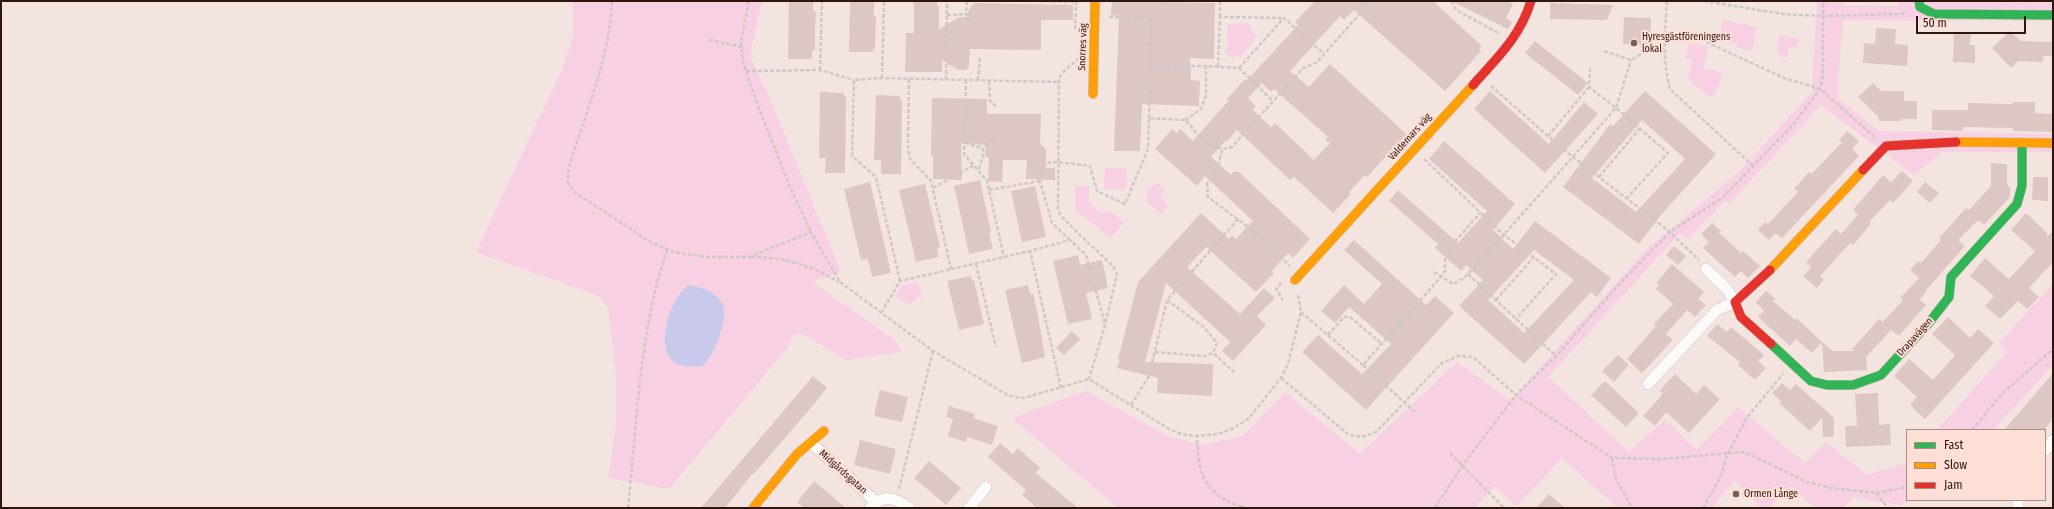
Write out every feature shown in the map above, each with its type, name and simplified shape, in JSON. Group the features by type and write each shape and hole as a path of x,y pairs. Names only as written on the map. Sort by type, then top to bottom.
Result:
{"street":[{"name":"Snorres väg","path":"1093,94 1095,1"},
{"name":"Valdemars väg","path":"1297,278 1512,42 1527,14 1531,1"},
{"path":"1919,4 1934,14 2053,15"},
{"path":"1648,384 1717,310 1735,302 1764,276 1886,146 1921,143 2053,143"},
{"name":"Drapavägen","path":"1706,269 1727,289 1735,302 1741,317 1791,365 1811,381 1827,385 1852,385 1881,375 1928,324 1949,297 1951,277 2017,204 2022,186 2022,143"},
{"name":"Midgårdsgatan","path":"753,508 797,454 824,431"},
{"path":"2046,449 2053,440"},
{"name":"Midgårdsgatan","path":"811,443 873,505"},
{"path":"969,508 986,487"},
{"path":"873,505 884,498 896,500 909,508"}],"path":[{"path":"612,1 608,39 569,167 568,182 573,191 667,250 706,257 772,257 807,265 840,282 933,351 1014,398 1024,398 1089,379"},
{"path":"749,1 741,41 746,71 790,187 811,232 840,282"},
{"path":"820,70 822,1"},
{"path":"882,78 884,1"},
{"path":"946,80 947,1"},
{"path":"966,14 967,1"},
{"path":"1028,1 1076,2 1076,29"},
{"path":"1218,67 1220,1"},
{"path":"1185,120 1212,147 1222,150 1232,147 1302,70 1317,62 1371,1"},
{"path":"1451,1 1456,10 1512,42"},
{"path":"1667,1 1664,49 1666,75 1670,89 1753,166"},
{"path":"1704,1 1783,14 1823,16 1901,14 1919,4"},
{"path":"1435,508 1462,466 1516,395 1556,356 1621,282 1670,232 1722,198 1792,126 1820,89 1823,75 1823,1"},
{"path":"946,15 966,14 979,27"},
{"path":"1095,16 1151,18 1148,149 1125,204 1097,191 1090,166 1058,162 1044,163 1040,181 1052,223 1086,255 1105,325"},
{"path":"1220,17 1284,18 1324,54"},
{"path":"1238,68 1284,18"},
{"path":"1665,36 1702,40 1784,78 1820,89 1886,146"},
{"path":"709,40 742,48"},
{"path":"1434,272 1440,278 1453,284 1468,274 1616,108 1631,60 1646,50 1664,49"},
{"path":"1604,51 1631,60"},
{"path":"1084,53 1062,72 1059,82 1058,210 1061,216 1114,266 1117,274 1105,325 1089,379"},
{"path":"978,80 980,57"},
{"path":"1149,66 1206,66 1238,68 1273,101"},
{"path":"1149,118 1185,120 1200,109 1206,96 1206,66"},
{"path":"1548,136 1589,87 1590,68"},
{"path":"746,71 820,70 854,80 882,78 1059,82"},
{"path":"1480,77 1572,157 1670,232 1691,250 1706,269"},
{"path":"909,79 908,150 910,159 931,181 951,269"},
{"path":"854,80 852,156 876,177 900,281 881,313"},
{"path":"966,80 964,154 975,165 987,181 1004,257"},
{"path":"989,81 990,101 996,106"},
{"path":"1589,87 1668,152 1626,199"},
{"path":"1598,177 1640,128"},
{"path":"978,170 983,156 983,148 996,136"},
{"path":"965,143 983,148"},
{"path":"1414,149 1504,235 1556,274 1516,319"},
{"path":"1089,379 1169,429 1181,434 1197,436 1218,434 1234,428 1249,418 1281,378 1288,364 1301,312 1297,278 1257,234 1208,197 1207,184 1218,167 1222,150"},
{"path":"933,188 975,165"},
{"path":"989,190 1040,181"},
{"path":"1363,365 1440,278 1445,270 1445,253 1480,213"},
{"path":"1130,405 1148,376 1167,300 1238,220"},
{"path":"748,257 811,232"},
{"path":"900,281 1030,251 1070,240"},
{"path":"628,508 639,395 648,326 659,272 667,250"},
{"path":"1030,251 1061,388"},
{"path":"1496,300 1534,257"},
{"path":"976,264 996,347"},
{"path":"1468,274 1556,356"},
{"path":"1155,352 1204,356 1213,353 1217,343 1205,328 1167,300"},
{"path":"1301,312 1415,412"},
{"path":"1328,335 1344,317 1350,317 1382,344"},
{"path":"1973,429 2001,395 2053,348"},
{"path":"896,500 933,351"},
{"path":"1213,353 1234,372"},
{"path":"1281,378 1336,426 1356,438 1376,432 1442,363 1458,356 1466,355 1473,357 1516,395 1612,458 1661,459 1727,455 1745,452 1807,482 1831,488 1876,493 1906,487"},
{"path":"1703,508 1721,476 1727,455 1748,416 1791,365"},
{"path":"1197,436 1198,454 1205,482 1215,495 1240,507 1247,508"},
{"path":"1450,453 1504,508"},
{"path":"1612,458 1616,479 1632,508"},
{"path":"1876,493 1888,508"}],"shaded area":[{"path":"573,1 762,1 750,56 768,94 841,272 812,282 895,340 902,352 846,360 803,334 792,335 789,346 669,489 608,478 616,426 616,374 608,308 599,296 476,252 563,67 574,32","holes":["716,294 724,309 724,319 720,336"]},
{"path":"1817,1 1843,1 1843,5 1897,6 1898,1 2053,3 2053,21 1843,20 1837,98 1879,131 2053,134 2053,152 1942,152 1914,175 1821,105 1729,204 1724,201 1688,240 1679,234 1548,377 1629,452 1665,420 1697,450 1738,407 1805,463 1826,442 1867,475 1906,463 1906,501 1907,501 1901,505 1853,498 1843,508 1815,508 1790,486 1769,508 1761,508 1735,480 1712,508 1618,508 1562,458 1516,506 1494,486 1475,508 1118,508 1012,418 1086,391 1167,436 1203,445 1243,436 1285,392 1360,454 1457,362 1510,401 1648,248 1740,171 1812,92"},
{"path":"1723,20 1757,27 1752,51 1737,47 1738,44 1719,40"},
{"path":"1248,23 1256,38 1240,58 1236,55 1233,59 1225,51 1229,46 1226,41 1228,24"},
{"path":"1779,35 1799,39 1797,47 1789,47 1787,58 1782,57 1777,51"},
{"path":"1689,43 1707,46 1704,69 1723,72 1716,92 1710,97 1688,79 1692,60 1685,59"},
{"path":"1105,168 1127,169 1126,189 1104,189"},
{"path":"1156,182 1166,190 1160,197 1168,205 1162,214 1146,201 1147,192"},
{"path":"1075,186 1089,186 1089,202 1100,212 1111,211 1124,223 1110,238 1075,209"},
{"path":"918,281 922,296 909,304 895,296 903,285"},
{"path":"2053,284 2053,365 1994,429 1938,429 2007,352 1999,343"}],"water":[{"path":"689,285 708,291 715,295 723,306 723,323 717,343 703,366 690,367 677,364 670,358 666,350 665,340 668,319 677,299 682,291"}],"building":[{"path":"789,1 813,1 813,11 816,12 815,51 812,51 812,59 788,59"},
{"path":"850,1 874,1 874,16 876,16 875,49 873,49 873,52 849,52"},
{"path":"914,1 937,1 937,6 939,6 939,29 959,17 966,17 971,6 975,3 1073,5 1073,20 1041,20 1041,50 970,49 969,66 966,70 958,70 942,60 942,72 905,72 906,33 914,33"},
{"path":"1112,1 1215,3 1214,59 1190,58 1191,80 1200,81 1199,106 1142,104 1140,151 1114,151 1119,16 1111,15"},
{"path":"1315,1 1433,1 1482,46 1479,49 1481,51 1445,91 1354,10 1344,20 1340,16 1290,71 1309,87 1330,64 1406,134 1367,177 1365,175 1349,192 1351,194 1333,213 1294,177 1290,180 1237,130 1227,141 1226,140 1211,157 1231,175 1234,172 1239,172 1310,239 1293,258 1288,253 1272,271 1274,273 1256,292 1206,247 1187,267 1240,314 1264,288 1275,298 1257,316 1266,325 1233,361 1222,351 1230,342 1166,283 1145,362 1213,364 1212,396 1157,393 1158,378 1117,368 1138,282 1201,213 1229,239 1232,235 1236,239 1253,221 1205,176 1197,186 1155,149 1172,129 1177,133 1180,129 1193,141 1245,79 1247,80 1298,25 1295,22","holes":["1262,83 1271,92 1274,89 1328,137 1325,139 1330,143 1314,160 1275,123 1271,127 1253,110 1256,106 1248,98"]},
{"path":"1451,1 1507,1 1513,4 1506,18 1512,22 1508,29"},
{"path":"1550,3 1613,5 1607,20 1550,19"},
{"path":"1624,17 1651,18 1650,45 1623,44"},
{"path":"1876,28 1896,29 1895,44 1908,45 1907,66 1863,63 1864,43 1875,44"},
{"path":"2010,31 2021,41 2053,42 2053,56 2043,56 2043,62 2018,61 2011,68 1992,48"},
{"path":"1954,32 1971,32 1970,45 1975,45 1975,63 1953,62"},
{"path":"1535,41 1588,83 1578,95 1525,53"},
{"path":"1873,83 1881,91 1904,91 1904,101 1917,101 1917,119 1879,121 1879,117 1858,97"},
{"path":"1490,91 1549,144 1584,102 1598,114 1545,173 1474,109"},
{"path":"1645,91 1716,154 1660,216 1639,244 1563,187 1610,124 1613,126","holes":["1642,120 1685,159 1636,212 1592,178"]},
{"path":"820,92 844,93 844,96 846,96 845,173 825,173 826,158 819,158"},
{"path":"876,95 900,96 900,100 902,100 901,174 881,174 881,160 874,160"},
{"path":"932,98 987,99 987,114 1041,114 1040,144 1046,149 1046,168 1055,168 1055,180 1026,179 1027,160 1003,160 1002,182 988,181 989,158 985,156 986,145 961,143 962,180 933,179 933,156 931,156"},
{"path":"2013,102 2035,102 2035,113 2053,114 2053,132 2013,131 2013,128 1963,127 1963,131 1932,130 1932,110 1968,110 1968,103 2013,104"},
{"path":"1847,131 1859,141 1852,149 1859,156 1782,238 1776,233 1769,240 1758,230 1765,222 1768,224 1798,192 1794,189 1809,172 1812,174 1842,142 1839,140"},
{"path":"1444,141 1515,204 1493,230 1513,249 1535,221 1611,278 1597,297 1591,292 1524,364 1459,306 1483,280 1466,265 1461,271 1435,248 1438,244 1389,201 1398,190 1458,243 1487,211 1429,159","holes":["1534,250 1574,280 1524,333 1488,300"]},
{"path":"1991,163 2007,164 2007,184 2011,189 2009,198 1984,225 1978,220 1958,240 1965,246 1926,290 1927,291 1920,299 1926,305 1899,336 1891,330 1866,357 1867,370 1824,372 1822,342 1833,351 1853,351 1852,349 1879,319 1883,322 1903,300 1900,298 1919,278 1910,270 1918,261 1921,263 1941,240 1939,238 1966,208 1969,210 1991,186"},
{"path":"1902,171 1913,181 1893,203 1890,200 1869,222 1871,224 1853,245 1850,243 1820,276 1824,280 1817,288 1803,276 1811,267 1806,262 1836,229 1841,234 1858,215 1853,210 1883,175 1891,182"},
{"path":"2033,177 2048,177 2048,201 2032,200"},
{"path":"980,180 993,249 969,254 954,186"},
{"path":"870,182 891,273 872,277 868,259 861,260 844,189"},
{"path":"1925,182 1939,193 1930,203 1917,192"},
{"path":"925,184 940,248 937,249 939,257 916,262 899,190"},
{"path":"1035,186 1046,237 1022,242 1011,191"},
{"path":"2026,213 2047,233 2047,237 2053,231 2053,262 2029,288 2039,297 2027,309 2018,301 2000,319 1985,306 1994,296 1970,276 1985,258 2009,279 2035,251 2011,230"},
{"path":"1712,223 1721,231 1719,233 1741,253 1743,251 1760,266 1748,278 1741,271 1735,277 1703,248 1709,242 1701,234"},
{"path":"1354,240 1426,305 1435,296 1454,313 1366,410 1302,352 1318,335 1362,374 1391,344 1349,307 1335,323 1321,311 1344,285 1364,304 1382,284 1344,250"},
{"path":"1674,246 1686,256 1678,265 1666,255"},
{"path":"1078,255 1080,265 1102,260 1108,288 1086,293 1092,319 1068,324 1053,261"},
{"path":"1672,264 1704,292 1698,299 1706,305 1695,317 1687,310 1666,334 1673,340 1642,373 1627,359 1656,326 1654,324 1673,304 1656,289 1659,286 1656,283"},
{"path":"971,276 972,281 974,280 984,324 959,330 947,281"},
{"path":"1028,285 1030,294 1033,293 1045,357 1022,363 1005,290"},
{"path":"1766,291 1776,299 1773,301 1795,320 1796,318 1822,342 1812,353 1796,339 1790,346 1758,317 1764,311 1756,302"},
{"path":"1948,317 1970,338 1978,329 1994,343 1925,419 1910,405 1917,397 1894,376 1909,359 1933,380 1955,355 1932,334"},
{"path":"1717,324 1727,332 1731,327 1764,355 1758,361 1766,368 1755,380 1738,365 1740,362 1707,336"},
{"path":"1072,331 1080,339 1064,355 1056,348"},
{"path":"1618,355 1629,365 1614,382 1602,371"},
{"path":"2053,373 2053,419 2045,429 2005,429"},
{"path":"1675,374 1696,394 1704,385 1720,399 1689,433 1666,412 1655,426 1643,416 1663,394 1660,390"},
{"path":"813,376 827,388 809,410 754,474 753,473 725,508 701,508"},
{"path":"1605,381 1639,413 1626,427 1591,395"},
{"path":"1782,383 1790,390 1796,384 1834,418 1834,437 1823,437 1822,418 1810,431 1779,403 1781,401 1772,393"},
{"path":"880,390 908,397 902,422 874,416"},
{"path":"1878,393 1879,425 1890,424 1891,445 1846,447 1845,426 1857,426 1855,394"},
{"path":"949,406 975,414 973,418 998,426 992,445 967,437 966,442 948,436 953,419 946,417"},
{"path":"860,440 896,449 890,474 854,465"},
{"path":"1000,443 1013,454 1018,448 1040,468 1036,473 1078,508 1037,508 1022,495 1026,490 988,457"},
{"path":"929,461 961,488 946,505 914,478"},
{"path":"814,481 846,508 804,508 797,502"},
{"path":"1549,494 1565,508 1536,508"}],"traffic: fast":[{"path":"1919,1 1920,7 1934,14 2053,15"},
{"path":"1771,344 1811,381 1827,385 1853,385 1881,375 1928,324 1949,297 1951,277 2017,204 2022,186 2022,143"}],"traffic: slow":[{"path":"1093,94 1095,1"},
{"path":"1295,280 1473,85"},
{"path":"1956,142 2053,143"},
{"path":"1770,270 1863,170"},
{"path":"753,508 797,454 824,431"}],"traffic: jam":[{"path":"1473,85 1499,56 1521,26 1531,1"},
{"path":"1863,170 1886,146 1956,142"},
{"path":"1770,270 1735,302 1741,317 1771,344"}],"place":[{"name":"Hyresgästföreningens lokal","path":"1634,43"},
{"name":"Ormen Långe","path":"1736,494"}]}
